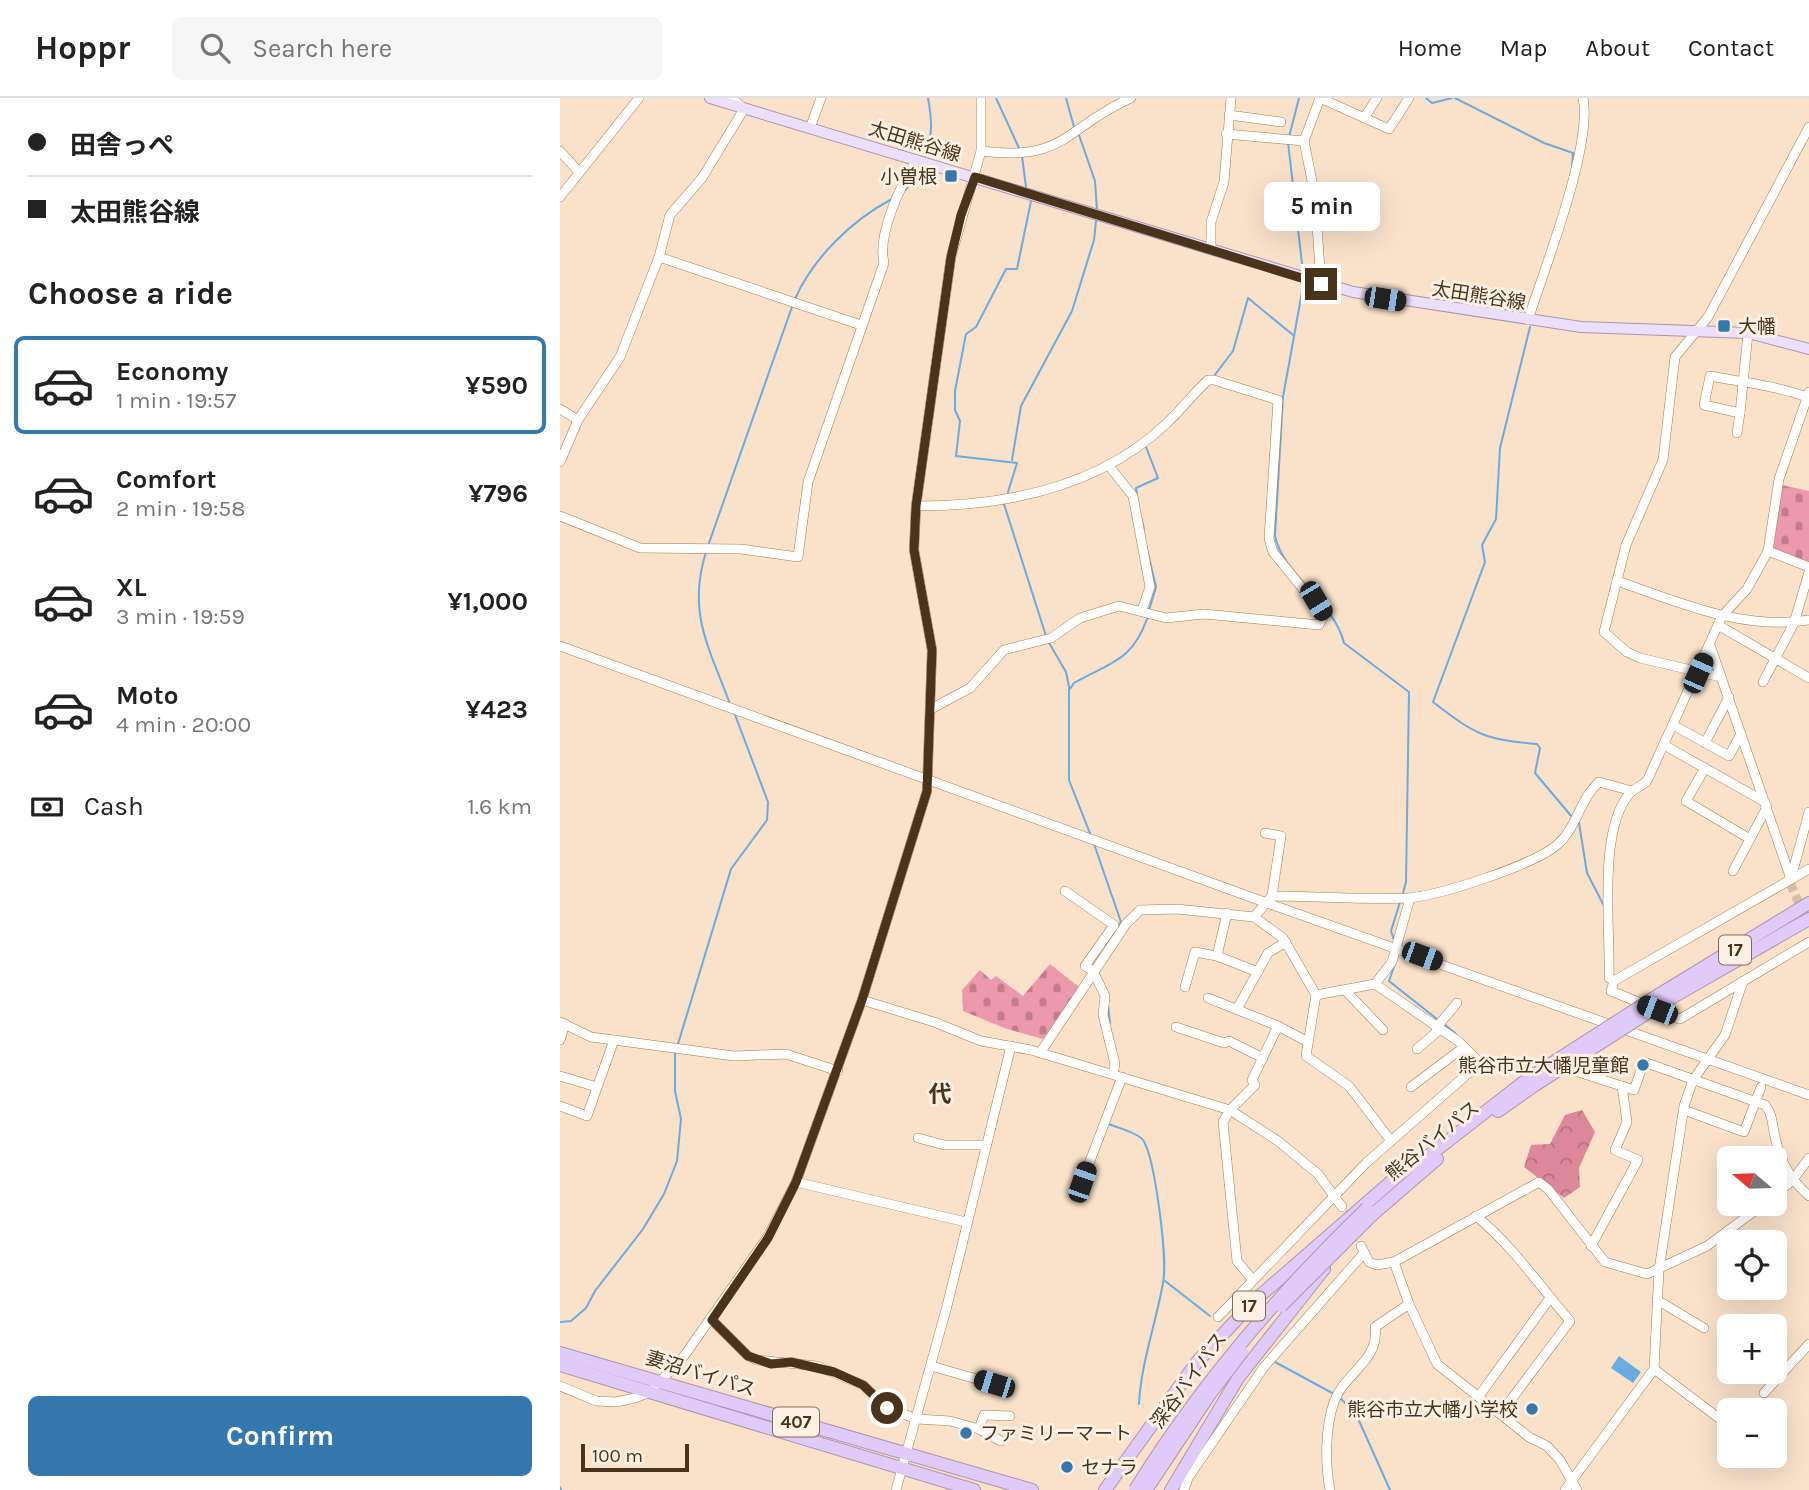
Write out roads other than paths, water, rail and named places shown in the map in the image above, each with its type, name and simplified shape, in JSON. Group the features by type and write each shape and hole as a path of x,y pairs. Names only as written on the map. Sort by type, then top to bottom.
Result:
{"highway":[{"name":"17","path":"1752,941 1809,896"},
{"name":"熊谷バイパス","path":"1176,1489 1238,1378 1369,1212 1427,1156 1532,1082 1809,904"},
{"name":"熊谷バイパス","path":"1663,998 1808,920"},
{"name":"熊谷バイパス","path":"1369,1212 1532,1082"},
{"name":"17","path":"1105,1490 1197,1362 1254,1301 1401,1173 1427,1156"},
{"name":"深谷バイパス","path":"1135,1490 1203,1389 1241,1340 1308,1265 1369,1212"},
{"name":"深谷バイパス","path":"1146,1490 1210,1394 1249,1344 1369,1212"},
{"name":"妻沼バイパス","path":"560,1353 663,1381 905,1462 974,1490"},
{"name":"妻沼バイパス","path":"560,1365 905,1462 1032,1490"}],"main road":[{"name":"太田熊谷線","path":"710,98 1303,279 1385,299 1599,329 1748,333 1809,349"}],"street":[{"path":"560,197 578,171 639,98"},
{"path":"560,462 578,420 620,358 659,257 670,215 702,178 744,109 732,98"},
{"path":"810,128 821,98"},
{"path":"560,1386 596,1401 616,1402 650,1392 663,1381 712,1320 768,1238 796,1182 862,1000 927,791 932,650 914,550 916,506 951,257 981,151 981,98"},
{"path":"981,151 1021,154 1056,145 1131,98"},
{"path":"1211,250 1212,222 1224,182 1231,98"},
{"path":"1294,140 1320,98 1390,129 1409,98"},
{"path":"1364,118 1377,98"},
{"path":"1528,320 1575,170 1586,120 1583,98"},
{"path":"1229,115 1281,122"},
{"path":"1721,677 1627,652 1604,632 1626,545 1663,460 1675,357 1708,317 1809,127"},
{"path":"1226,134 1294,140"},
{"path":"1294,140 1315,196 1321,284"},
{"path":"560,151 578,171"},
{"path":"560,516 640,548 741,549 798,557 808,482 884,263 881,251 898,189 921,161"},
{"path":"659,257 861,325"},
{"path":"1737,433 1748,333"},
{"path":"1614,982 1609,978 1608,880 1620,816 1632,791 1647,780 1720,620 1746,589 1768,551 1779,480 1808,395 1710,376 1704,405 1740,413"},
{"path":"916,506 961,506 1000,500 1062,486 1109,466 1166,424 1211,380 1278,400 1269,539 1273,552 1324,615 1319,625 1204,614 1166,618 1119,606 1080,618 1048,638 997,653 970,688 931,709"},
{"path":"560,409 578,420"},
{"path":"1109,466 1119,482 1133,496 1150,587 1146,611"},
{"path":"1768,551 1809,567"},
{"path":"1763,682 1794,623 1809,572"},
{"path":"1617,581 1720,620 1774,658 1809,678"},
{"path":"1720,620 1794,623 1809,620"},
{"path":"1710,645 1791,881"},
{"path":"560,646 1269,900 1397,951 1809,1096"},
{"path":"1704,743 1729,697"},
{"path":"1673,725 1729,756 1741,734"},
{"path":"1664,745 1766,804"},
{"path":"1705,768 1686,801 1750,839"},
{"path":"1269,900 1404,898 1499,874 1532,861 1558,844 1575,819 1588,792 1599,782 1632,791"},
{"path":"1733,872 1766,804"},
{"path":"1791,881 1809,812"},
{"path":"1254,917 1269,900 1281,836 1265,833"},
{"path":"1809,869 1614,982 1611,991 1680,1019 1809,942"},
{"path":"1065,891 1114,925 1085,966 1093,971 1105,996 1103,1016 1119,1076 1082,1182"},
{"path":"1316,996 1375,984 1397,951 1404,898"},
{"path":"1040,1053 1099,962 1126,924 1140,910 1166,909 1254,917 1286,942 1316,996 1306,1056 1349,1086 1391,1141"},
{"path":"1217,956 1227,913"},
{"path":"1237,1009 1268,953 1286,942"},
{"path":"1185,987 1195,952 1217,956 1258,972"},
{"path":"1565,1490 1654,1369 1659,1270 1684,1110 1693,1080 1725,1035 1743,981"},
{"path":"1218,1317 1252,1279 1391,1141 1480,1063 1464,1047 1375,984"},
{"path":"1345,990 1383,1030"},
{"path":"1208,998 1278,1026 1308,1042"},
{"path":"862,1000 934,1022 981,1041 1040,1053 1230,1110 1278,1141 1318,1174 1342,1207"},
{"path":"1417,1049 1438,1029 1457,1003"},
{"path":"560,1040 562,1023 591,1037 734,1056 786,1054 838,1071"},
{"path":"1252,1279 1237,1261 1223,1122 1230,1110 1255,1085 1252,1080 1278,1026"},
{"path":"1176,1027 1224,1043 1228,1041 1263,1058"},
{"path":"560,1106 587,1116 614,1040"},
{"path":"896,1490 931,1366 1011,1046"},
{"path":"1411,1087 1464,1047"},
{"path":"1575,1071 1634,1090 1644,1062 1765,1105 1771,1112 1780,1159 1792,1181 1809,1196"},
{"path":"560,1076 597,1087"},
{"path":"1591,1246 1638,1160 1615,1150 1627,1122 1622,1086"},
{"path":"1684,1110 1744,1132 1761,1087"},
{"path":"918,1138 944,1145 985,1146"},
{"path":"1787,1185 1809,1158"},
{"path":"796,1182 966,1222"},
{"path":"1176,1489 1188,1478 1264,1367 1362,1250 1369,1262 1377,1265 1394,1262 1539,1182 1548,1189 1605,1262 1647,1274 1707,1246 1748,1216"},
{"path":"1476,1216 1504,1239 1570,1321 1500,1413"},
{"path":"1394,1262 1409,1304 1437,1364 1529,1437 1547,1446 1560,1460 1577,1490"},
{"path":"1479,1396 1550,1298"},
{"path":"1657,1300 1704,1328"},
{"path":"1330,1490 1326,1458 1337,1397 1370,1356 1376,1335 1375,1327 1409,1304"},
{"path":"712,1320 748,1356 771,1364 791,1362 834,1372 863,1385 881,1405 916,1419 950,1420 979,1429 1001,1441"},
{"path":"1765,1393 1809,1344"},
{"path":"931,1366 994,1384"},
{"path":"1654,1369 1717,1416"},
{"path":"979,1429 984,1415 1010,1416"}],"water":[{"path":"1619,1356 1641,1372 1633,1383 1611,1368"}],"waterway":[{"path":"925,158 931,128 928,98"},
{"path":"996,98 1019,148"},
{"path":"1066,98 1074,127"},
{"path":"1289,137 1299,98"},
{"path":"1426,98 1432,103 1452,98"},
{"path":"1455,98 1544,143 1573,153 1572,168"},
{"path":"1079,135 1095,181 1097,210"},
{"path":"1288,142 1303,272"},
{"path":"1022,156 1026,187"},
{"path":"905,190 916,179 921,166"},
{"path":"795,299 812,269 835,241 862,218 892,199"},
{"path":"1008,492 1017,463 956,456 960,421 955,410 955,391 966,334 976,327 1006,269 1017,269 1031,201"},
{"path":"1012,460 1021,406 1072,311 1094,240 1096,221"},
{"path":"1304,281 1283,397 1275,536 1288,564 1330,614 1344,643 1409,692 1406,882 1403,893"},
{"path":"1214,376 1233,351 1248,298 1293,335"},
{"path":"709,543 793,304"},
{"path":"1530,327 1500,448 1496,519 1482,545 1485,562 1433,702 1481,734 1537,744 1540,748 1535,773 1572,817"},
{"path":"1137,495 1136,488 1158,478 1146,447"},
{"path":"1004,504 1046,636"},
{"path":"1141,517 1144,529"},
{"path":"1146,545 1156,587 1149,610"},
{"path":"706,552 699,593 700,612 708,647 730,704"},
{"path":"1070,689 1074,683 1109,665 1127,652 1141,633 1147,619"},
{"path":"1048,641 1066,672 1069,687 1069,780 1091,836"},
{"path":"678,1044 731,869 767,820 768,802 734,712"},
{"path":"1579,823 1587,873 1603,904"},
{"path":"1094,844 1121,922 1106,946"},
{"path":"1394,940 1391,931 1400,902"},
{"path":"1398,955 1389,981 1437,1019"},
{"path":"1108,1005 1110,1023"},
{"path":"1444,1024 1456,1034"},
{"path":"560,1322 571,1321 586,1308 595,1291 643,1229 664,1194 677,1161 681,1119 675,1091 675,1053"},
{"path":"1109,1124 1140,1137 1148,1150 1162,1232 1163,1283 1143,1373 1139,1404"},
{"path":"1165,1281 1210,1316"},
{"path":"1275,1362 1334,1394"},
{"path":"1339,1397 1356,1414 1390,1490"}],"tunnel":[{"path":"1790,883 1809,926"}],"place":[{"name":"小曽根","path":"951,176"},
{"name":"大幡","path":"1724,326"},
{"name":"熊谷市立大幡児童館","path":"1643,1065"},
{"name":"熊谷市立大幡小学校","path":"1532,1409"},
{"name":"ファミリーマート","path":"966,1433"},
{"name":"セナラ","path":"1067,1467"}],"district":[{"name":"代","path":"940,1094"}]}
